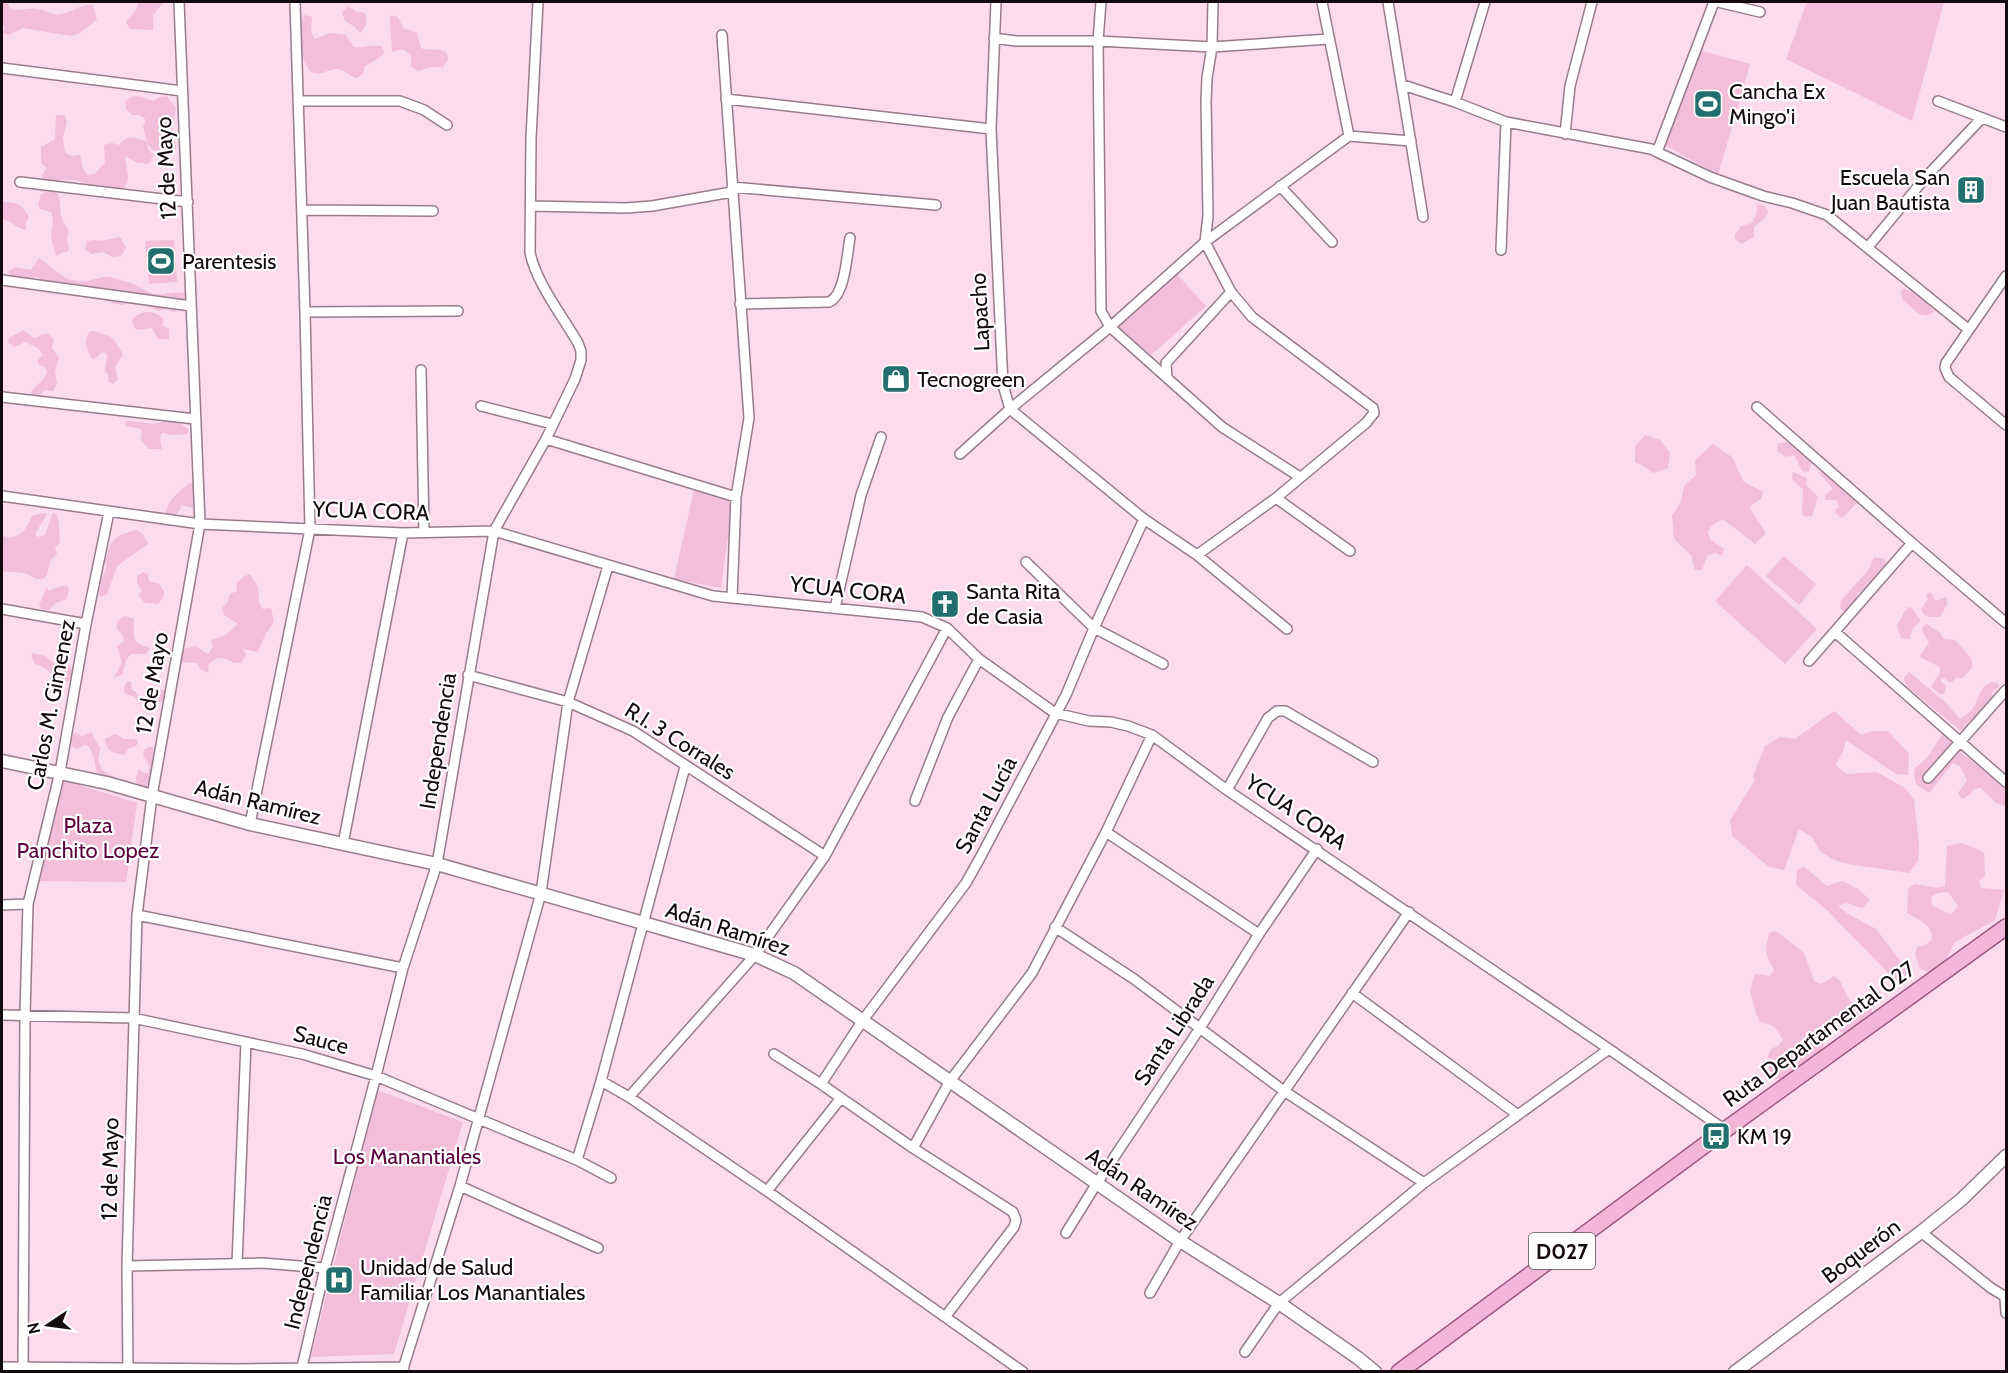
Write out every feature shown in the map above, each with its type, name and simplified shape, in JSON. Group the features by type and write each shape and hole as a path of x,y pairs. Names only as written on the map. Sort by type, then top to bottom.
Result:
{"main road":[{"name":"Ruta Departamental 027","path":"1399,1371 1725,1130 2007,927"}],"street":[{"name":"12 de Mayo","path":"128,1370 127,1266 137,915 152,796 200,524 179,2"},
{"path":"250,824 310,529 295,2"},
{"name":"Independencia","path":"302,1367 402,968 437,864 494,531 546,439 575,379 581,360 581,351 532,263 530,252 531,138 538,2"},
{"name":"Lapacho","path":"996,2 991,129 1003,385 1010,409"},
{"path":"1101,2 1098,41 1101,311 1110,327 1222,427 1300,477"},
{"path":"1197,555 1276,498 1366,423 1374,413 1373,408 1252,317 1232,292 1205,242 1208,216 1206,101 1212,47 1213,2"},
{"path":"1322,2 1348,136"},
{"path":"1388,2 1423,217"},
{"path":"1455,102 1485,2"},
{"path":"1565,134 1570,86 1592,2"},
{"path":"1657,152 1716,2 1760,12"},
{"path":"722,35 749,418 736,497 732,598"},
{"path":"994,38 1016,41 1098,41 1212,47 1329,39"},
{"path":"2,68 182,91"},
{"path":"1403,85 1455,102 1506,123 1651,149 1710,177 1827,215 1968,329"},
{"path":"726,99 991,129"},
{"path":"298,101 400,101 424,110 447,125"},
{"path":"1938,101 2007,127"},
{"path":"1868,247 1925,178 1982,118"},
{"path":"1501,250 1506,123"},
{"path":"960,454 1010,409 1110,327 1205,242 1348,136 1411,141"},
{"path":"20,182 188,201"},
{"path":"1280,186 1332,242"},
{"path":"531,206 626,208 732,189 936,205"},
{"path":"302,210 433,211"},
{"path":"740,304 834,300 840,289 850,238"},
{"path":"2007,276 2003,290 1968,329 1945,368 1949,377 2007,425"},
{"path":"2,280 192,306"},
{"path":"1167,378 1166,363 1232,292"},
{"path":"305,312 458,311"},
{"path":"421,370 424,532"},
{"path":"2,397 195,419"},
{"path":"481,406 552,424"},
{"path":"1757,407 2007,623"},
{"path":"1010,409 1144,519 1197,555 1287,629"},
{"path":"835,608 859,504 881,437"},
{"path":"546,439 736,497"},
{"name":"YCUA CORA","path":"2,496 200,524 402,532 494,531 713,596 921,617 946,628 979,659 1056,713 1089,721 1111,722 1152,735 1227,790 1609,1048 1725,1130"},
{"path":"1276,498 1350,551"},
{"name":"Carlos M. Gimenez","path":"23,1370 25,1015 28,904 60,772 86,624 110,512"},
{"name":"Santa Lucía","path":"821,1084 863,1020 966,883 1066,695 1144,519"},
{"path":"343,844 402,532"},
{"path":"1809,661 1912,543"},
{"path":"1026,562 1094,628 1163,664"},
{"path":"2,1367 23,1370 239,1370 302,1367 403,1369 460,1186 541,893 568,702 608,566"},
{"path":"2,609 86,624"},
{"path":"629,1097 755,955 825,856 946,628"},
{"path":"1835,632 2007,782"},
{"path":"915,801 948,717 979,659"},
{"name":"R.I. 3 Corrales","path":"468,675 568,702 633,731 825,856"},
{"path":"1928,778 2007,690"},
{"path":"1227,790 1268,718 1277,711 1285,711 1373,762"},
{"path":"913,1148 950,1081 1032,973 1106,832 1152,735"},
{"name":"Adán Ramírez","path":"2,761 60,772 250,824 437,864 755,955 794,973 1180,1241 1279,1303 1375,1371"},
{"path":"577,1160 601,1081 685,766"},
{"path":"1106,832 1259,934"},
{"name":"Santa Librada","path":"1066,1233 1096,1183 1317,849"},
{"path":"2,905 28,904"},
{"path":"1150,1293 1180,1241 1409,912"},
{"path":"137,915 402,968"},
{"path":"1055,927 1134,979 1284,1091 1424,1184"},
{"path":"1352,993 1518,1115"},
{"name":"Sauce","path":"2,1015 133,1018 302,1054 376,1076 577,1160 611,1178"},
{"path":"237,1264 246,1042"},
{"path":"1245,1352 1279,1303 1424,1184 1609,1048"},
{"path":"774,1054 1013,1212 1016,1220 1014,1227 945,1317"},
{"path":"601,1081 629,1097 767,1191 1023,1371"},
{"path":"767,1191 841,1098"},
{"name":"Boquerón","path":"1735,1371 1922,1232 1962,1199 2007,1156"},
{"path":"460,1186 598,1248"},
{"path":"1922,1232 2006,1298 2007,1312"},
{"path":"127,1266 262,1263 325,1268"}],"green space":[{"path":"7,2 10,9 34,9 52,14 65,13 93,5 97,20 78,34 71,36 23,28 9,35 2,33 5,29 2,22 2,3"},
{"path":"138,2 168,2 163,3 153,15 153,30 130,29 126,22 136,10"},
{"path":"1807,2 1944,2 1912,121 1786,59"},
{"path":"348,6 357,12 365,13 366,24 360,33 345,21 342,13"},
{"path":"304,15 312,17 311,32 315,39 330,33 346,35 354,47 382,46 384,53 365,66 363,73 357,78 339,69 319,74 313,73 305,63 299,42"},
{"path":"391,15 398,17 403,28 417,33 421,48 441,50 447,53 448,60 441,69 441,67 430,67 418,71 411,67 411,56 405,50 392,52"},
{"name":"Cancha Ex Mingo'i","path":"1699,50 1750,64 1718,175 1663,144"},
{"path":"139,96 153,101 167,96 176,109 172,131 176,146 174,154 159,153 148,144 148,149 153,155 151,162 144,165 145,163 138,163 125,156 128,179 121,191 106,188 98,190 73,180 45,182 42,175 47,168 41,163 41,147 55,139 56,115 64,115 67,122 63,137 65,153 72,156 80,155 87,175 95,174 105,162 104,145 112,143 119,145 125,139 132,138 147,142 143,127 146,120 139,115 132,115 126,109 125,102 131,97"},
{"path":"52,190 58,194 61,216 69,230 67,238 69,249 56,256 51,236 53,220 51,212 40,209 38,205 41,194"},
{"path":"2,202 15,203 23,208 29,217 26,230 2,219"},
{"path":"1757,204 1765,206 1768,213 1754,226 1754,237 1741,244 1735,239 1735,235 1741,226 1752,223 1757,212"},
{"path":"121,238 126,248 121,256 113,257 103,252 91,254 85,249 87,241 102,241"},
{"name":"Parentesis","path":"174,240 177,282 149,284 145,241"},
{"path":"39,258 61,275 73,280 87,281 110,277 134,284 153,294 185,293 187,300 184,308 173,312 166,309 159,311 137,302 121,305 110,302 49,284 36,277 20,280 13,278 8,272 15,267 31,270"},
{"path":"1175,272 1206,306 1151,355 1118,326"},
{"path":"1903,288 1923,296 1934,312 1929,315 1917,313 1903,300 1901,292"},
{"path":"150,312 164,319 162,325 169,329 169,339 158,339 152,328 137,330 134,327 132,320 134,318"},
{"path":"23,330 34,338 48,334 54,339 52,348 59,358 55,372 57,384 53,391 45,390 37,397 31,392 47,372 46,368 39,365 37,361 43,355 37,348 25,342 14,347 8,342 9,338"},
{"path":"91,331 109,336 116,342 121,352 123,357 115,367 118,379 113,384 109,382 105,371 107,355 105,352 92,359 88,352 86,341"},
{"path":"169,420 177,421 189,430 187,434 161,434 162,449 149,449 141,440 141,429 126,426 125,422 154,424"},
{"path":"1645,435 1660,440 1670,453 1668,468 1653,473 1635,462 1635,446"},
{"path":"1778,443 1794,444 1801,449 1811,462 1809,472 1802,471 1794,455 1786,457 1777,451"},
{"path":"1713,444 1733,458 1743,481 1763,492 1761,499 1749,507 1766,533 1755,544 1723,519 1711,526 1708,533 1711,540 1724,549 1722,556 1715,553 1707,556 1702,570 1695,570 1691,555 1674,539 1672,515 1681,502 1684,486 1696,475 1695,460"},
{"path":"1793,472 1807,478 1806,485 1818,497 1812,516 1804,517 1802,513 1803,490 1792,479"},
{"path":"1818,472 1834,473 1843,490 1851,493 1858,502 1842,518 1836,514 1835,510 1839,507 1837,500 1825,500 1825,495 1833,489"},
{"path":"190,483 194,483 197,506 193,508 182,505 177,514 166,514 171,501"},
{"path":"694,490 733,500 721,588 674,579"},
{"path":"53,512 58,517 60,543 55,547 57,554 51,559 46,577 38,579 24,573 2,571 2,537 21,534 32,516 43,513 47,514 35,534 38,537 45,535"},
{"path":"136,530 143,534 148,544 117,566 107,595 99,597 109,548 118,537"},
{"path":"1784,556 1816,584 1799,605 1766,576"},
{"path":"1874,557 1884,559 1887,568 1857,594 1854,609 1843,611 1840,608 1841,600 1868,571"},
{"path":"1747,565 1817,629 1785,664 1715,601"},
{"path":"144,572 148,574 149,581 159,584 164,591 163,598 158,604 145,603 138,595 142,591 137,582 137,576"},
{"path":"250,574 258,587 259,603 263,609 271,608 274,622 265,635 258,652 243,649 246,655 242,662 234,663 223,658 217,659 208,665 209,673 201,670 197,663 182,662 176,657 180,650 195,646 208,654 213,647 211,640 226,635 238,624 224,615 222,608 228,602 230,594 237,591 237,583"},
{"path":"62,586 69,588 67,599 56,603 49,610 41,609 39,605 47,587 48,591"},
{"path":"1931,592 1936,601 1946,597 1947,604 1940,617 1931,617 1922,612 1921,609 1928,599 1926,595"},
{"path":"1908,607 1912,608 1921,621 1913,628 1909,639 1901,638 1897,626"},
{"path":"125,616 134,619 136,641 150,648 146,654 131,654 126,660 122,675 114,677 122,663 117,646 124,642 122,634 116,628 118,621"},
{"path":"1927,624 1940,633 1944,639 1955,640 1971,658 1973,666 1963,678 1956,678 1951,683 1941,678 1941,682 1946,686 1944,694 1940,694 1931,687 1940,672 1940,667 1921,658 1920,655 1929,643 1922,630"},
{"path":"33,653 45,656 53,663 69,666 73,672 72,680 61,682 55,679 45,668 35,664 31,656"},
{"path":"1909,672 1945,702 1960,719 1973,708 1984,686 1991,682 1998,683 1999,687 1993,690 1992,697 1961,731 1906,686 1904,678"},
{"path":"127,681 131,682 132,690 137,695 152,696 161,689 168,692 162,701 155,704 139,704 135,697 124,693"},
{"path":"1834,711 1861,735 1872,731 1888,731 1909,754 1908,775 1896,774 1846,740 1843,752 1835,765 1847,774 1877,772 1905,788 1914,800 1919,845 1918,861 1909,873 1834,860 1820,851 1812,837 1799,829 1784,870 1769,867 1732,836 1730,820 1755,780 1753,776 1765,746 1780,737 1795,739"},
{"path":"75,732 82,736 91,732 100,748 98,760 102,770 118,779 118,783 100,778 88,746 84,745 78,749 72,747 71,739"},
{"path":"1943,733 1963,755 2006,788 2006,806 1996,803 1981,788 1974,789 1962,799 1958,793 1967,780 1960,766 1953,763 1929,793 1916,784 1915,768 1927,758"},
{"path":"115,734 124,739 136,739 138,743 128,749 125,755 114,752 109,749 105,739"},
{"path":"153,747 155,758 149,787 146,789 137,785 136,777 139,769 148,773 149,766 143,755 145,749"},
{"name":"Plaza Panchito Lopez","path":"56,778 137,803 126,882 34,881"},
{"path":"1962,843 1984,853 1985,876 1979,881 1981,888 2004,890 1995,920 1955,942 1941,970 1934,974 1920,969 1915,954 1917,947 1926,945 1932,939 1927,926 1907,913 1908,889 1915,884 1937,888 1945,886 1947,846","holes":["1948,892 1958,906 1951,915 1932,905 1931,897 1938,893"]},
{"path":"1804,867 1827,886 1842,881 1858,889 1870,900 1862,908 1847,903 1838,906 1876,929 1905,967 1909,974 1908,981 1901,983 1888,973 1827,910 1796,885 1797,870"},
{"path":"1776,931 1804,953 1814,981 1821,984 1834,976 1840,981 1850,1001 1872,1007 1872,1014 1858,1031 1843,1033 1835,1029 1825,1040 1820,1055 1789,1079 1774,1079 1770,1072 1769,1053 1783,1040 1775,1027 1760,1021 1750,990 1755,974 1770,976 1774,970 1766,948 1769,933"},
{"name":"Los Manantiales","path":"377,1090 463,1122 394,1354 311,1357"}],"place":[{"name":"Cancha Ex Mingo'i","path":"1708,104"},
{"name":"Escuela San Juan Bautista","path":"1971,190"},
{"name":"Parentesis","path":"161,261"},
{"name":"Tecnogreen","path":"896,379"},
{"name":"Santa Rita de Casia","path":"945,604"},
{"name":"KM 19","path":"1716,1136"},
{"name":"Unidad de Salud Familiar Los Manantiales","path":"339,1280"}]}
